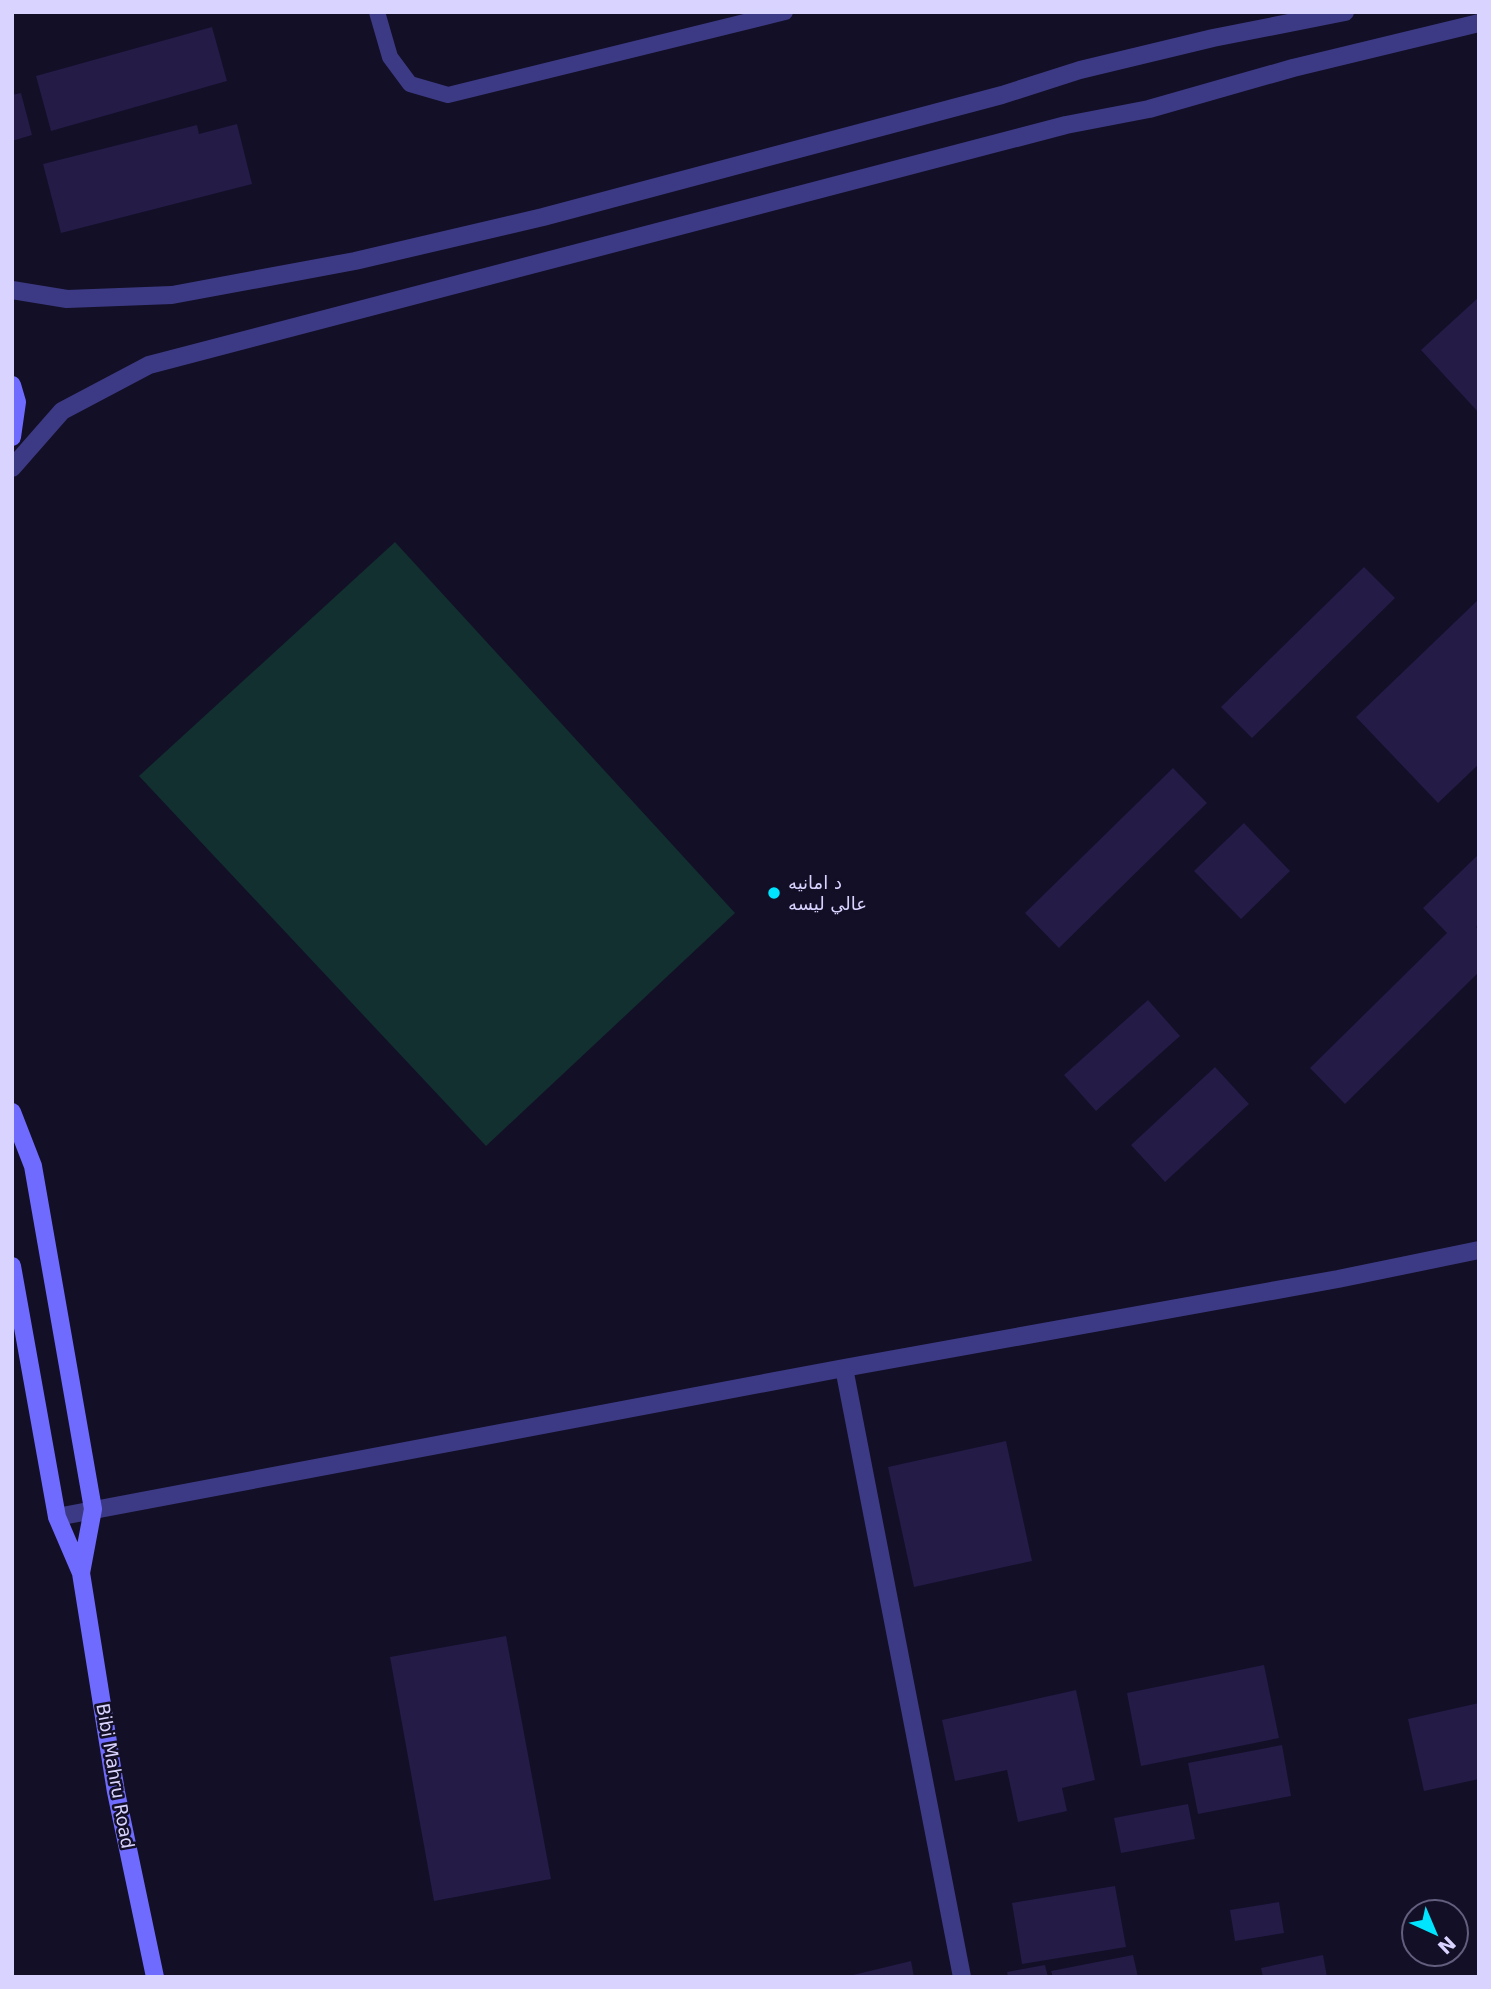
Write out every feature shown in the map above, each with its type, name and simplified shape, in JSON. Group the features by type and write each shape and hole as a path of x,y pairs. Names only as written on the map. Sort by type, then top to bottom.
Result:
{"street":[{"path":"12,289 67,299 172,295 355,261 556,213 1002,95 1093,66 1213,38 1346,12"},
{"path":"12,468 62,411 149,365 1066,125 1149,109 1293,68 1479,23"},
{"path":"12,385 17,402 12,437"},
{"path":"12,1112 33,1166 93,1509 81,1573"},
{"path":"57,1517 844,1368 1338,1279 1479,1250"},
{"path":"12,1266 57,1517 81,1573"},
{"path":"844,1368 962,1977"},
{"name":"Bibi Mahru Road","path":"81,1573 116,1792 155,1977"}],"lane":[{"path":"377,12 390,57 410,84 448,95 785,12"}],"green space":[{"path":"395,542 735,913 486,1146 139,776"}],"building":[{"path":"212,27 227,81 51,131 36,76"},
{"path":"21,93 32,135 12,141 12,95"},
{"path":"237,124 252,184 61,233 43,164 197,125 199,134"},
{"path":"1479,297 1479,413 1421,350"},
{"path":"1364,567 1395,598 1252,738 1221,707"},
{"path":"1479,599 1479,764 1438,803 1356,717"},
{"path":"1173,768 1207,803 1059,948 1025,913"},
{"path":"1244,823 1290,871 1241,919 1194,871"},
{"path":"1479,854 1479,924 1476,927 1479,930 1479,972 1345,1104 1310,1068 1447,933 1423,908"},
{"path":"1148,1000 1180,1036 1096,1111 1064,1075"},
{"path":"1215,1067 1249,1104 1165,1182 1131,1145"},
{"path":"1006,1441 1032,1561 914,1587 888,1467"},
{"path":"506,1636 551,1879 434,1901 390,1657"},
{"path":"1264,1665 1279,1738 1141,1766 1127,1693"},
{"path":"1076,1690 1095,1780 1062,1788 1067,1811 1018,1822 1007,1770 955,1781 942,1720"},
{"path":"1479,1703 1479,1779 1424,1791 1408,1719"},
{"path":"1282,1745 1291,1796 1198,1814 1188,1763"},
{"path":"1188,1804 1195,1839 1121,1853 1114,1818"},
{"path":"1115,1886 1126,1947 1022,1964 1012,1903"},
{"path":"1279,1902 1284,1933 1235,1941 1230,1910"},
{"path":"1133,1955 1138,1977 1053,1977 1051,1971"},
{"path":"1323,1955 1327,1977 1263,1977 1261,1968"},
{"path":"911,1961 914,1977 849,1977 849,1976"},
{"path":"1045,1965 1048,1977 1008,1977 1007,1972"}],"place":[{"name":"د امانیه عالي لیسه","path":"774,893"}]}
